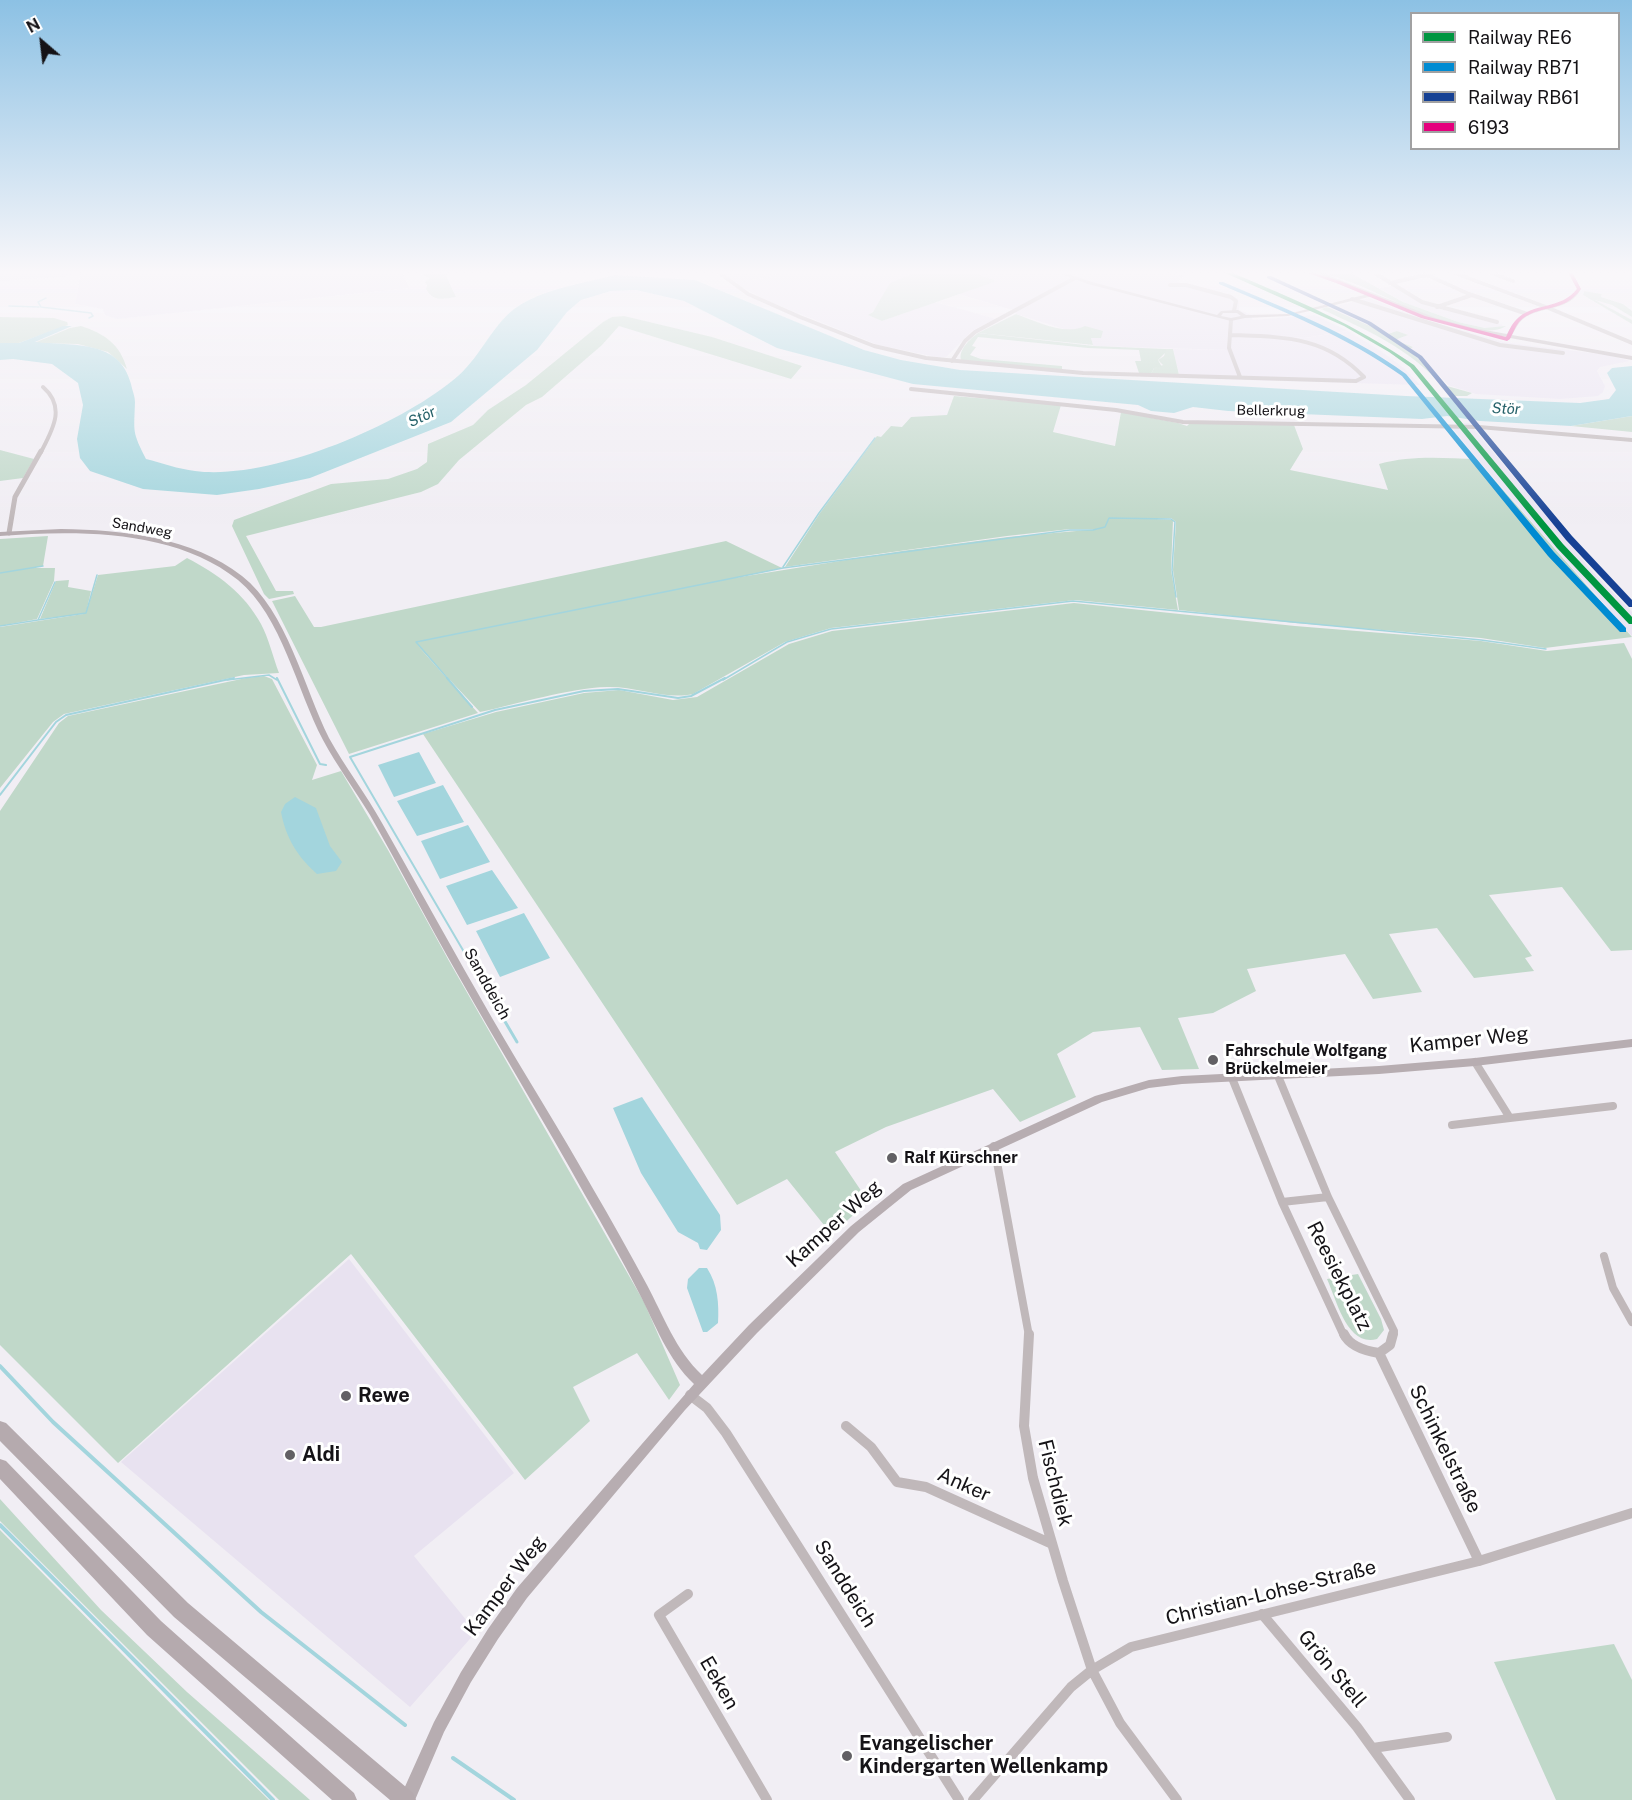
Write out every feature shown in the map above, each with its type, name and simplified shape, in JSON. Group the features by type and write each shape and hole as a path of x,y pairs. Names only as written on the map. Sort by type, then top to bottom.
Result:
{"highway":[{"path":"0,1429 181,1610 407,1800"},
{"path":"0,1467 154,1628 347,1800"}],"street":[{"path":"919,356 1083,373 1363,380 1364,376 1338,356"},
{"path":"952,361 955,356"},
{"path":"1232,356 1240,377"},
{"path":"9,533 9,514 15,495 49,436 56,417 57,408 54,399 48,389 43,387"},
{"name":"Bellerkrug","path":"911,389 1116,410 1183,422 1479,428 1632,440"},
{"name":"Sandweg","path":"0,534 85,532 156,541 214,562 243,580 256,594"},
{"name":"Sanddeich","path":"256,594 274,620 312,711 327,740 370,810 468,985 582,1179 691,1375 702,1383"},
{"name":"Kamper Weg","path":"407,1800 439,1727 493,1634 551,1558 690,1395 761,1321 881,1206 907,1187 1122,1090 1164,1082 1474,1062 1632,1043"},
{"path":"1474,1062 1510,1118"},
{"name":"Reesiekplatz","path":"1232,1078 1282,1202 1346,1339 1364,1350 1379,1353 1390,1346 1394,1331 1328,1197 1278,1076"},
{"path":"1452,1125 1613,1106"},
{"name":"Fischdiek","path":"994,1146 1029,1328 1024,1414 1026,1446 1052,1544 1092,1670 1120,1723 1177,1800"},
{"name":"Reesiekplatz","path":"1282,1202 1328,1197"},
{"path":"1604,1256 1613,1288 1632,1322"},
{"name":"Schinkelstraße","path":"1379,1353 1479,1561"},
{"name":"Sanddeich","path":"690,1395 707,1408 726,1433 959,1800"},
{"name":"Anker","path":"846,1425 871,1447 897,1482 926,1486 1052,1544"},
{"name":"Christian-Lohse-Straße","path":"973,1800 1071,1687 1092,1670 1131,1647 1479,1561 1632,1514"},
{"name":"Eeken","path":"688,1594 658,1615 767,1800"},
{"name":"Grön Stell","path":"1262,1614 1373,1748 1410,1800"},
{"path":"1373,1748 1447,1737"}],"shaded area":[{"path":"1175,356 1388,356 1404,368 1420,385 1180,378"},
{"path":"1416,356 1612,356 1630,361 1600,367 1597,371 1605,386 1603,392 1598,396 1560,399 1476,394 1448,385"},
{"path":"1469,423 1591,570 1632,612 1632,636 1477,459 1451,426"},
{"path":"349,1259 514,1473 414,1556 476,1632 410,1707 121,1462"}],"green space":[{"path":"112,356 122,356 127,369"},
{"path":"561,356 589,356 542,397 526,405 459,460 438,484 421,492 246,536 276,591 293,591 294,594 269,599 264,594 232,526 234,520 331,484 388,479 417,469 427,462 428,444 473,425 488,410 526,385"},
{"path":"716,356 771,356 802,366 791,379"},
{"path":"961,356 973,356 981,359 1062,366 1062,370 961,360"},
{"path":"1140,356 1162,356 1158,360 1162,367 1154,368 1151,374 1139,373 1135,361 1141,361"},
{"path":"1164,356 1175,356 1179,375 1151,374 1154,368 1163,365 1158,360"},
{"path":"1409,356 1415,356 1447,386 1472,393 1467,396 1450,396"},
{"path":"954,396 1061,405 1053,432 1115,446 1121,412 1187,426 1190,423 1294,425 1303,449 1290,470 1388,490 1379,464 1415,458 1476,459 1632,637 1545,648 1481,638 1295,623 1179,610 1173,570 1176,522 1171,518 1139,518 1173,520 1171,570 1178,610 1075,600 831,628 785,642 693,694 671,695 618,687 592,688 560,693 480,712 418,646 478,713 349,754 272,601 295,596 314,627 321,627 726,541 782,568 734,578 902,551 1008,537 1099,529 1070,529 1007,536 785,567 820,513 877,436 881,437 891,426 902,427 911,417 947,415"},
{"path":"1632,416 1632,432 1571,426"},
{"path":"0,450 34,459 23,478 0,481"},
{"path":"48,536 43,566 32,568 55,568 54,581 37,619 0,626 0,539"},
{"path":"187,558 220,578 247,603 264,630 279,673 244,675 64,714 53,722 0,788 0,627 83,614 40,619 56,581 69,580 68,587 91,591 86,613 98,575 175,566"},
{"path":"1074,603 1295,626 1481,641 1547,651 1624,643 1632,659 1632,950 1611,951 1562,887 1489,895 1532,956 1525,958 1534,971 1474,978 1437,928 1389,934 1422,992 1373,999 1345,954 1247,969 1256,991 1213,1013 1178,1018 1199,1069 1162,1070 1140,1027 1093,1032 1057,1054 1076,1097 1020,1122 993,1089 886,1127 835,1152 868,1201 832,1235 787,1179 737,1205 423,734 496,712 584,693 619,690 673,700 697,697 789,644 832,631"},
{"path":"264,676 272,679 317,765 312,780 341,771 388,850 644,1302 680,1385 669,1400 637,1353 573,1387 590,1421 525,1480 351,1254 118,1463 0,1345 0,811 59,723 68,716"},
{"path":"1358,1274 1381,1319 1384,1330 1377,1339 1367,1340 1358,1336 1351,1329 1339,1310 1327,1279"},
{"path":"0,1499 101,1610 187,1692 310,1800 279,1800 0,1521"},
{"path":"0,1530 181,1714 269,1800 0,1800"},
{"path":"1614,1644 1632,1680 1632,1800 1556,1800 1494,1662"}],"water":[{"name":"Stör","path":"0,356 112,356 125,369 131,384 135,400 135,432 146,459 195,471 225,472 296,458 333,446 370,430 434,395 458,376 475,356 530,356 451,422 310,478 217,495 143,489 90,471 80,458 77,439 83,405 78,383 52,364 13,359 0,360"},
{"name":"Stör","path":"807,356 886,356 960,370 1406,396 1580,403 1609,399 1616,390 1607,373 1612,368 1632,366 1632,416 1571,426 1480,421 1447,416 1422,419 1228,411 1193,407 1174,413 1151,411 1138,405 913,384"},
{"path":"419,752 436,783 394,797 378,765"},
{"path":"443,785 464,822 417,836 397,801"},
{"path":"295,797 316,808 330,846 342,862 336,871 317,874 293,846 281,812 285,804"},
{"path":"468,825 490,862 440,879 421,841"},
{"path":"492,870 518,908 467,925 446,886"},
{"path":"524,913 550,958 500,977 476,931"},
{"path":"642,1097 720,1215 721,1230 707,1250 700,1249 698,1243 678,1232 641,1173 613,1108"},
{"path":"699,1268 707,1268 714,1281 717,1295 718,1323 707,1332 703,1332 687,1288 688,1279"}],"waterway":[{"path":"783,567 819,513 875,438"},
{"path":"449,680 416,642 783,568 1070,530 1093,530 1105,527 1109,518 1171,519 1175,522 1172,570 1176,597"},
{"path":"0,573 43,566"},
{"path":"38,620 86,613 97,575"},
{"path":"38,620 55,582"},
{"path":"723,680 787,642 831,629 1073,601 1481,640 1546,649"},
{"path":"0,626 38,620"},
{"path":"227,680 269,675 277,680"},
{"path":"0,795 56,722 66,715 234,678"},
{"path":"277,678 320,764 326,765"},
{"path":"447,678 472,707"},
{"path":"474,969 350,757 495,710 584,691 618,689 678,698 691,696 725,678"},
{"path":"473,967 517,1042"},
{"path":"0,1366 53,1422 261,1612 405,1725"},
{"path":"0,1525 273,1800"},
{"path":"453,1758 514,1800"}],"rail line":[{"name":"RB71","path":"1376,356 1404,375 1551,554 1623,630"},
{"name":"RE6","path":"1398,356 1412,366 1560,546 1632,622"},
{"name":"RB61","path":"1418,356 1569,538 1632,605"}],"place":[{"name":"Fahrschule Wolfgang Brückelmeier","path":"1213,1060"},
{"name":"Ralf Kürschner","path":"892,1158"},
{"name":"Rewe","path":"346,1396"},
{"name":"Aldi","path":"290,1455"},
{"name":"Evangelischer Kindergarten Wellenkamp","path":"847,1756"}]}
